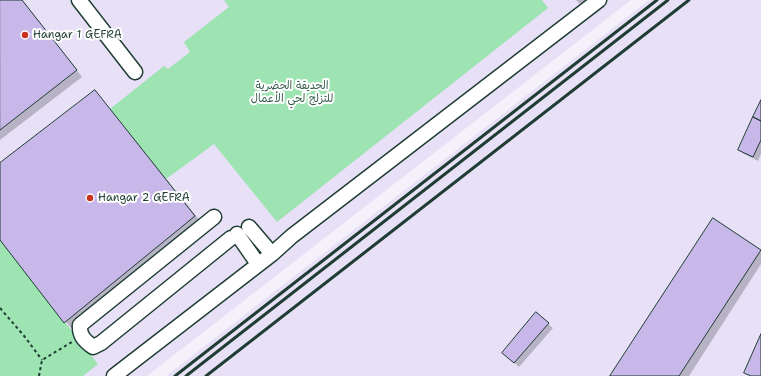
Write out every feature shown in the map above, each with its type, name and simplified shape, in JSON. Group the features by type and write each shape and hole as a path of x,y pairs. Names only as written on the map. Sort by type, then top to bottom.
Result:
{"lane":[{"path":"80,0 135,72"},
{"path":"114,376 272,254 292,236 599,0"},
{"path":"214,217 80,325 79,330 82,338 93,347 101,343 234,236 258,264"},
{"path":"249,227 272,254"}],"path":[{"path":"0,308 25,337 42,360 39,376"},
{"path":"42,360 81,336"}],"shaded area":[{"path":"0,0 631,0 147,376 0,376"},
{"path":"649,0 761,0 761,376 166,376"}],"green space":[{"name":"الحديقة الحضرية للتزلج لحي الأعمال","path":"224,0 542,0 548,8 277,222 214,144 166,179 110,109 164,66 168,69 190,52 184,42 229,7"},
{"path":"0,240 98,364 83,376 0,376"}],"building":[{"name":"Hangar 1 GEFRA","path":"0,0 22,0 77,70 0,130"},
{"name":"Hangar 2 GEFRA","path":"95,90 195,216 64,323 0,240 0,163"},
{"path":"761,100 761,121 753,117"},
{"path":"753,117 761,121 761,140 753,157 738,150"},
{"path":"713,218 761,250 679,376 610,376"},
{"path":"536,312 549,323 514,363 502,353"},
{"path":"761,334 761,376 751,376 744,373"}],"railway":[{"path":"175,376 657,0"},
{"path":"186,376 668,0"},
{"path":"206,376 689,0"}],"place":[{"name":"Hangar 1 GEFRA","path":"25,35"},
{"name":"Hangar 2 GEFRA","path":"90,198"}]}
